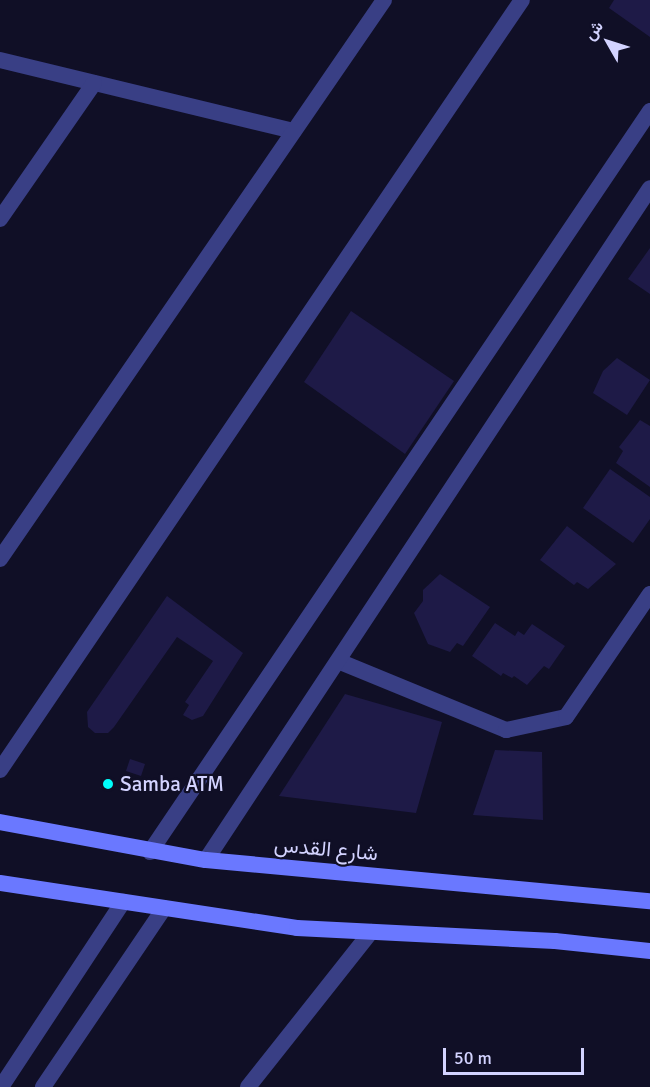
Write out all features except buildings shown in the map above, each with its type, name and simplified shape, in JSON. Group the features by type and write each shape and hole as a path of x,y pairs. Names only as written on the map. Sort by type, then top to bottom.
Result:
{"main road":[{"name":"شارع القدس","path":"0,822 206,861 650,901"},
{"path":"0,883 297,928 555,941 650,951"}],"street":[{"path":"0,559 384,0"},
{"path":"0,770 522,0"},
{"path":"0,60 294,131"},
{"path":"0,219 94,83"},
{"path":"150,852 650,111"},
{"path":"206,861 650,188"},
{"path":"338,661 506,729 566,717 650,594"},
{"path":"1,1087 123,902"},
{"path":"43,1087 164,908"},
{"path":"248,1087 371,932"}],"place":[{"name":"Samba ATM","path":"108,784"}]}
